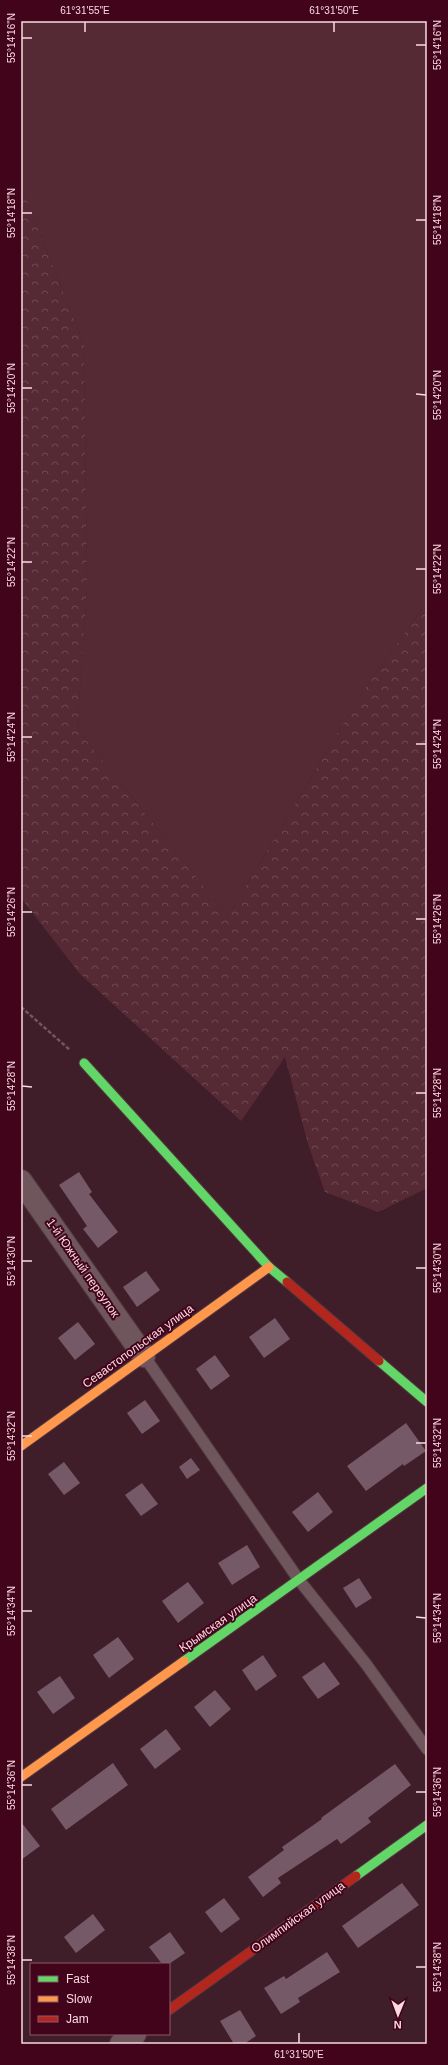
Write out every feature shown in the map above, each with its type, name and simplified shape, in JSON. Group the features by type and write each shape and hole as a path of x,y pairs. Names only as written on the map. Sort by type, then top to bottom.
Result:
{"street":[{"path":"84,1063 269,1266 427,1402"},
{"name":"1-й Южный переулок","path":"21,1181 144,1356"},
{"name":"Севастопольская улица","path":"21,1446 269,1266"},
{"name":"Крымская улица","path":"21,1777 427,1488"},
{"name":"Олимпийская улица","path":"170,2009 427,1825"},
{"path":"121,2044 134,2035"}],"lane":[{"path":"144,1356 299,1580 366,1664 427,1749"}],"path":[{"path":"21,1007 84,1063"}],"green space":[{"path":"21,21 427,21 427,602 363,691 228,916 77,729 87,587 84,344 21,186"},
{"path":"21,186 84,344 87,587 77,729 228,916 363,691 427,602 427,1188 378,1212 325,1192 308,1144 285,1057 241,1121 80,974 21,898"}],"building":[{"path":"79,1172 92,1192 89,1194 118,1232 98,1248 83,1229 87,1226 59,1185"},
{"path":"146,1271 160,1290 137,1307 123,1287"},
{"path":"275,1318 290,1339 264,1358 249,1337"},
{"path":"78,1322 95,1344 75,1360 58,1338"},
{"path":"215,1355 230,1376 211,1390 196,1369"},
{"path":"145,1400 160,1421 142,1434 127,1413"},
{"path":"406,1423 426,1451 404,1466 403,1464 366,1491 347,1466"},
{"path":"191,1458 200,1470 187,1479 179,1467"},
{"path":"64,1462 80,1483 64,1495 48,1474"},
{"path":"142,1483 158,1504 141,1516 125,1495"},
{"path":"318,1492 333,1512 308,1532 292,1512"},
{"path":"247,1545 260,1567 232,1585 218,1563"},
{"path":"359,1578 372,1598 356,1608 343,1588"},
{"path":"188,1582 204,1603 178,1623 162,1601"},
{"path":"118,1637 134,1659 109,1678 93,1655"},
{"path":"263,1655 277,1676 256,1691 242,1670"},
{"path":"324,1662 340,1684 318,1699 302,1677"},
{"path":"60,1676 75,1698 53,1714 37,1692"},
{"path":"215,1690 231,1709 210,1727 194,1707"},
{"path":"166,1729 181,1749 155,1769 140,1749"},
{"path":"113,1763 128,1785 66,1830 51,1809"},
{"path":"395,1764 411,1785 368,1818 371,1822 341,1844 337,1839 278,1878 281,1883 263,1897 248,1877 284,1850 282,1847"},
{"path":"21,1822 40,1846 21,1860"},
{"path":"402,1883 419,1905 358,1948 342,1926"},
{"path":"224,1898 240,1919 221,1933 205,1912"},
{"path":"93,1914 105,1930 76,1953 64,1937"},
{"path":"170,1932 185,1953 170,1963 161,1963 149,1947"},
{"path":"327,1952 340,1972 298,1998 300,2002 281,2014 264,1988 284,1976 286,1979"},
{"path":"240,2010 256,2036 244,2044 234,2044 220,2021"}],"traffic: fast":[{"path":"84,1063 269,1267 287,1282"},
{"path":"379,1361 427,1402"},
{"path":"184,1661 427,1488"},
{"path":"356,1876 427,1825"}],"traffic: slow":[{"path":"21,1446 269,1267"},
{"path":"21,1777 184,1661"}],"traffic: jam":[{"path":"287,1282 379,1361"},
{"path":"170,2009 356,1876"}]}
